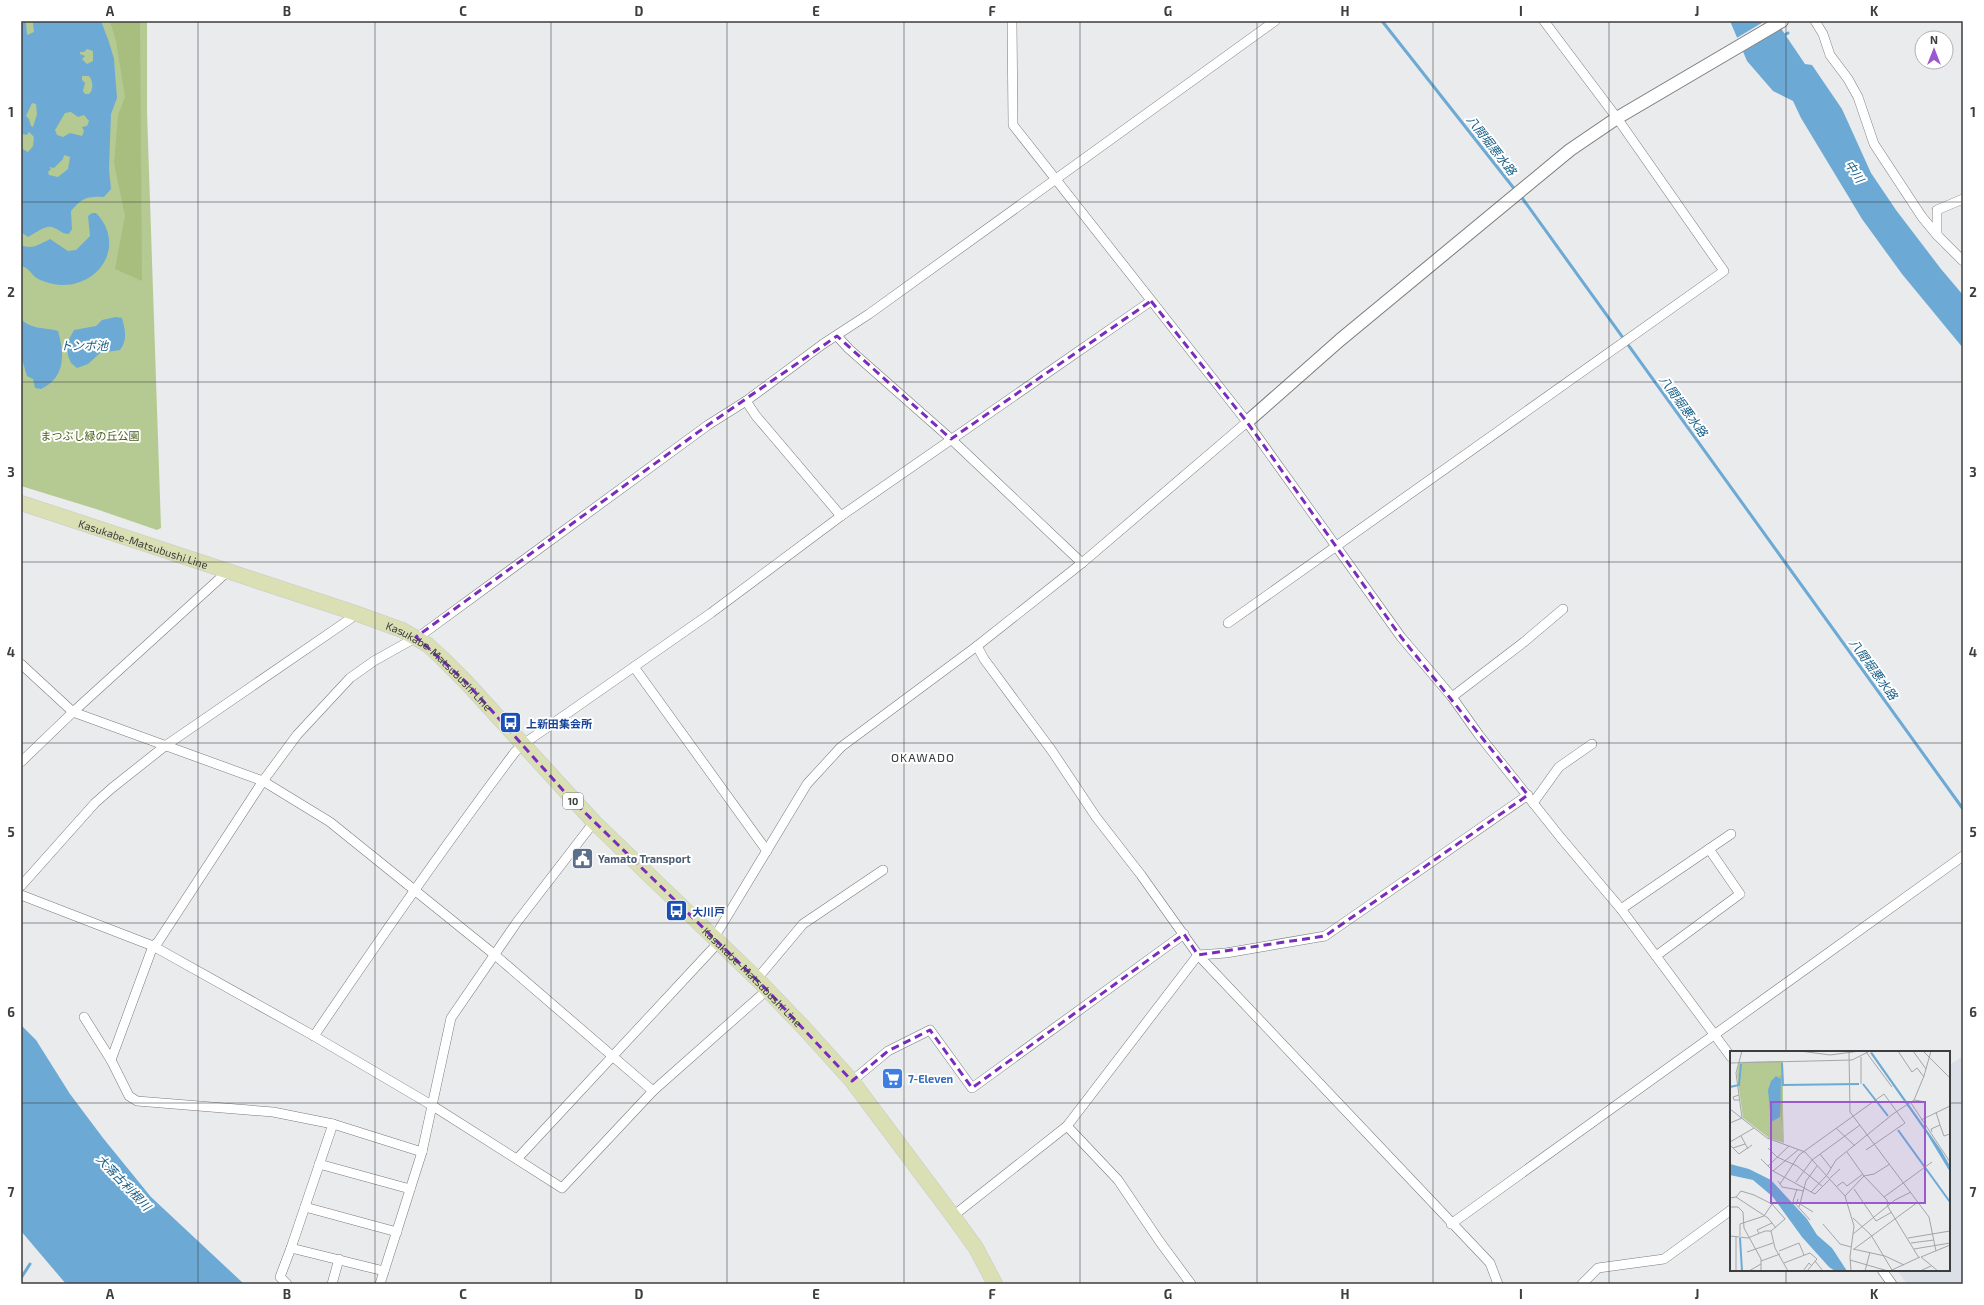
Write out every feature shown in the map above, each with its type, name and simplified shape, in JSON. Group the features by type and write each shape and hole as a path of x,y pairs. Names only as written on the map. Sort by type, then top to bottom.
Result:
{"main road":[{"name":"Kasukabe-Matsubushi Line","path":"21,503 355,613 402,630 428,645 466,682 594,822 757,979 852,1081 976,1248 995,1284"}],"street":[{"path":"1012,21 1013,124 1246,422 1401,637 1452,697 1530,799 1621,909 1730,1056"},
{"path":"110,1060 152,946 158,942 263,781 297,735 350,678 374,661 430,629 708,425 746,401 1275,21"},
{"path":"1228,623 1724,271 1617,118 1544,21"},
{"path":"516,1159 716,941 807,784 841,747 977,646 1082,563 1340,340 1461,242 1513,196 1575,147 1617,118 1782,21"},
{"path":"1815,21 1823,34 1830,55 1848,79 1858,97 1874,144 1922,217 1937,235 1963,261"},
{"path":"1937,235 1937,210 1963,199"},
{"path":"314,1036 414,889 469,812 522,745 711,613 841,516 1151,301"},
{"path":"837,336 849,349 951,439 1082,563"},
{"path":"746,401 756,416 841,516"},
{"path":"21,762 72,712 228,571"},
{"path":"1452,697 1524,642 1563,609"},
{"path":"21,886 95,803 166,746 350,619 355,613"},
{"path":"977,646 984,659 1052,751 1096,817 1184,934 1198,955 1451,1224 1490,1263 1498,1284"},
{"path":"21,664 72,712 263,781 330,822 495,955 653,1091"},
{"path":"634,667 767,851"},
{"path":"953,1216 1067,1126 1198,955 1226,953 1325,936 1530,799 1559,767 1592,744"},
{"path":"380,1284 422,1152 451,1018 517,922 594,822"},
{"path":"1621,909 1731,834"},
{"path":"1656,956 1740,894 1709,849"},
{"path":"1451,1224 1963,856"},
{"path":"757,979 803,924 883,870"},
{"path":"21,895 152,946 314,1036 433,1106 562,1188 653,1091 767,990"},
{"path":"852,1081 888,1051 930,1030 972,1088 1184,934"},
{"path":"84,1017 110,1060 129,1096 137,1101 273,1112 333,1124 422,1152"},
{"path":"287,1284 280,1277 333,1124"},
{"path":"1067,1126 1118,1180 1160,1242 1191,1284"},
{"path":"319,1164 410,1189"},
{"path":"305,1207 397,1232"},
{"path":"1582,1284 1598,1268 1664,1259 1730,1211"},
{"path":"291,1248 384,1271"},
{"path":"332,1284 339,1259"},
{"path":"1883,1271 1892,1284"}],"highlighted area":[{"path":"1151,301 1247,422 1401,637 1528,795 1325,936 1198,955 1184,934 972,1088 930,1030 888,1051 852,1081 767,990 570,798 466,682 416,637 708,425 837,336 951,439"}],"shaded area":[{"path":"1963,1056 1963,1284 1907,1284 1898,1271 1950,1271 1950,1064"}],"green space":[{"name":"まつぶし緑の丘公園","path":"21,21 147,21 147,112 161,528 157,530 96,509 21,486"},
{"path":"110,21 140,21 142,281 115,269 125,216 114,163 118,115 125,97 116,41"}],"water":[{"path":"21,21 28,21 26,23 27,35 34,32 33,23 30,21 101,21 114,59 117,98 111,114 109,169 111,189 104,197 85,199 71,211 72,229 69,234 52,227 43,228 28,237 21,232 21,148 28,152 33,146 34,137 29,132 27,135 22,134 21,138","holes":["87,49 93,51 93,61 87,64 82,59 85,56 80,54 80,52 84,52","82,76 89,76 92,83 91,92 89,94 85,94 83,91 85,83 82,80","32,103 36,104 37,114 33,127 26,116","71,112 78,117 84,115 89,121 87,126 82,127 84,131 82,136 70,133 63,137 57,135 55,130 65,113","64,155 70,157 68,169 58,177 49,175 48,172 51,169 49,167 54,168 63,159"]},
{"name":"中川","path":"1730,21 1776,21 1805,64 1812,65 1842,109 1871,173 1896,210 1963,295 1963,348 1902,274 1862,219 1801,118 1793,101 1773,91 1747,61"},
{"path":"92,213 96,213 105,225 109,237 109,250 105,261 98,271 88,279 75,283 61,285 55,284 35,277 27,269 21,266 21,245 32,247 50,239 68,251 76,250 90,236 88,216"},
{"name":"トンボ池","path":"116,317 122,318 125,330 123,346 120,350 100,353 88,364 77,368 71,363 68,356 67,343 74,330 96,326 102,320"},
{"path":"21,319 25,323 34,327 58,331 62,349 59,372 55,379 41,389 35,388 33,379 27,376 21,356"},
{"name":"大落古利根川","path":"21,1025 36,1040 70,1094 103,1138 151,1197 244,1284 66,1284 21,1231"}],"pier":[{"path":"1765,21 1778,21 1783,28 1741,53 1735,39"}],"waterway":[{"name":"八間堀悪水路","path":"1382,21 1516,191"},
{"path":"1781,37 1788,33"},
{"name":"八間堀悪水路","path":"1520,195 1963,809"},
{"path":"21,1278 30,1264"}],"place":[{"name":"上新田集会所","path":"511,723"},
{"name":"Yamato Transport","path":"582,858"},
{"name":"大川戸","path":"677,911"},
{"name":"7-Eleven","path":"892,1078"}],"district":[{"name":"OKAWADO","path":"923,757"}]}
